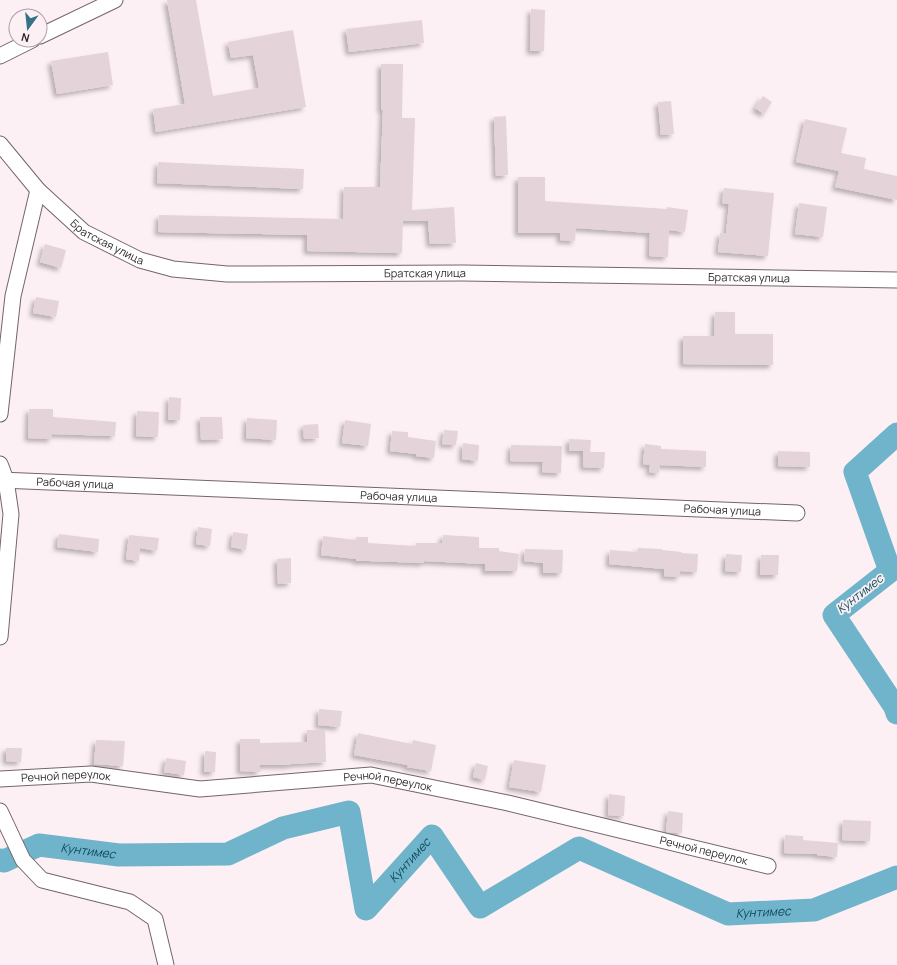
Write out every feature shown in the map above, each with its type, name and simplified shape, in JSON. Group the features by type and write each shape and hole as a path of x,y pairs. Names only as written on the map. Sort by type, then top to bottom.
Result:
{"street":[{"path":"48,32 114,0"},
{"path":"0,56 16,48"},
{"name":"Братская улица","path":"0,144 38,190 84,232 140,260 173,269 227,274 463,273 897,280"},
{"path":"0,414 13,296 38,190"},
{"path":"0,464 11,514 0,637"},
{"name":"Рабочая улица","path":"3,480 797,513"},
{"name":"Речной переулок","path":"0,779 91,774 200,789 371,775 508,803 768,866"},
{"path":"0,811 13,842 23,860 42,880 130,902 154,919 166,965"}],"building":[{"path":"167,0 196,0 213,96 259,88 253,55 231,58 228,42 293,30 306,107 156,132 153,109 185,104"},
{"path":"531,9 545,10 544,51 530,51"},
{"path":"422,20 424,43 349,52 346,29"},
{"path":"108,52 113,85 57,94 51,61"},
{"path":"381,64 403,64 402,118 415,118 412,210 454,207 456,243 430,244 428,221 403,221 402,253 307,251 307,235 158,232 159,215 343,219 344,187 380,187 383,110 381,109"},
{"path":"763,96 772,102 764,114 755,108"},
{"path":"671,101 674,134 661,135 658,102"},
{"path":"506,116 508,175 496,176 494,117"},
{"path":"805,119 847,128 841,153 866,158 864,169 897,176 897,200 835,187 839,171 796,162"},
{"path":"158,162 304,169 303,189 157,183"},
{"path":"518,177 545,177 545,201 667,209 667,207 688,210 685,232 669,230 668,257 649,256 650,233 576,228 575,241 560,240 560,233 518,233"},
{"path":"724,188 774,193 768,256 718,252 720,233 726,234 729,204 722,203"},
{"path":"799,203 827,207 823,237 795,234"},
{"path":"45,244 66,250 61,268 40,262"},
{"path":"36,297 59,301 56,317 33,313"},
{"path":"715,312 735,312 735,334 773,334 773,365 683,364 683,336 714,336"},
{"path":"169,397 181,398 180,420 168,420"},
{"path":"29,409 53,409 53,417 116,422 115,436 52,434 52,439 28,438"},
{"path":"137,411 159,412 158,437 136,436"},
{"path":"200,417 222,417 223,439 201,440"},
{"path":"247,418 277,420 276,440 246,438"},
{"path":"345,420 371,424 368,446 342,443"},
{"path":"318,424 319,438 304,439 303,425"},
{"path":"444,430 458,431 456,445 442,444"},
{"path":"392,431 408,432 408,437 436,441 434,458 416,456 417,454 390,451"},
{"path":"569,439 591,440 590,452 605,452 604,468 583,467 583,451 569,451"},
{"path":"463,443 479,445 478,461 462,459"},
{"path":"645,444 661,446 661,449 706,451 706,467 660,465 659,473 649,472 650,465 643,464"},
{"path":"511,445 562,446 561,473 542,472 543,462 510,461"},
{"path":"778,451 810,452 810,467 778,466"},
{"path":"198,527 212,529 210,546 196,544"},
{"path":"233,532 248,534 246,550 231,547"},
{"path":"59,534 99,539 98,552 57,547"},
{"path":"129,535 159,538 157,551 140,548 139,561 126,559"},
{"path":"443,535 479,537 479,548 499,548 499,551 519,554 517,571 485,571 485,564 424,561 424,563 356,561 356,559 321,555 323,536 356,540 356,537 368,537 368,543 416,546 416,543 442,543"},
{"path":"638,548 662,549 682,552 681,553 698,554 697,572 680,571 680,577 664,576 664,569 609,564 610,550 637,552"},
{"path":"525,549 563,550 562,573 543,573 543,563 524,561"},
{"path":"726,554 742,555 741,572 725,571"},
{"path":"761,555 779,555 778,575 760,575"},
{"path":"291,558 291,583 278,584 277,559"},
{"path":"319,709 342,711 340,727 318,725"},
{"path":"307,730 325,730 326,762 291,765 260,765 260,772 240,771 240,739 260,739 260,743 307,742"},
{"path":"358,733 412,744 413,740 436,745 431,771 354,755"},
{"path":"96,740 125,741 123,766 94,764"},
{"path":"6,748 22,748 21,762 6,761"},
{"path":"205,751 216,752 215,772 204,772"},
{"path":"166,758 186,761 184,775 164,772"},
{"path":"514,760 546,765 541,792 509,787"},
{"path":"476,763 488,766 485,780 473,777"},
{"path":"609,794 625,796 624,816 608,815"},
{"path":"668,811 683,813 682,833 666,832"},
{"path":"843,820 871,821 870,841 842,840"},
{"path":"785,835 803,836 803,840 838,843 837,857 817,854 784,853"}],"waterway":[{"name":"Кунтимес","path":"897,434 855,472 890,571 834,615 895,707 897,713"},
{"name":"Кунтимес","path":"0,860 4,861 39,845 119,855 228,854 283,828 349,812 366,909 432,836 480,907 579,848 728,914 814,910 897,877"}]}
